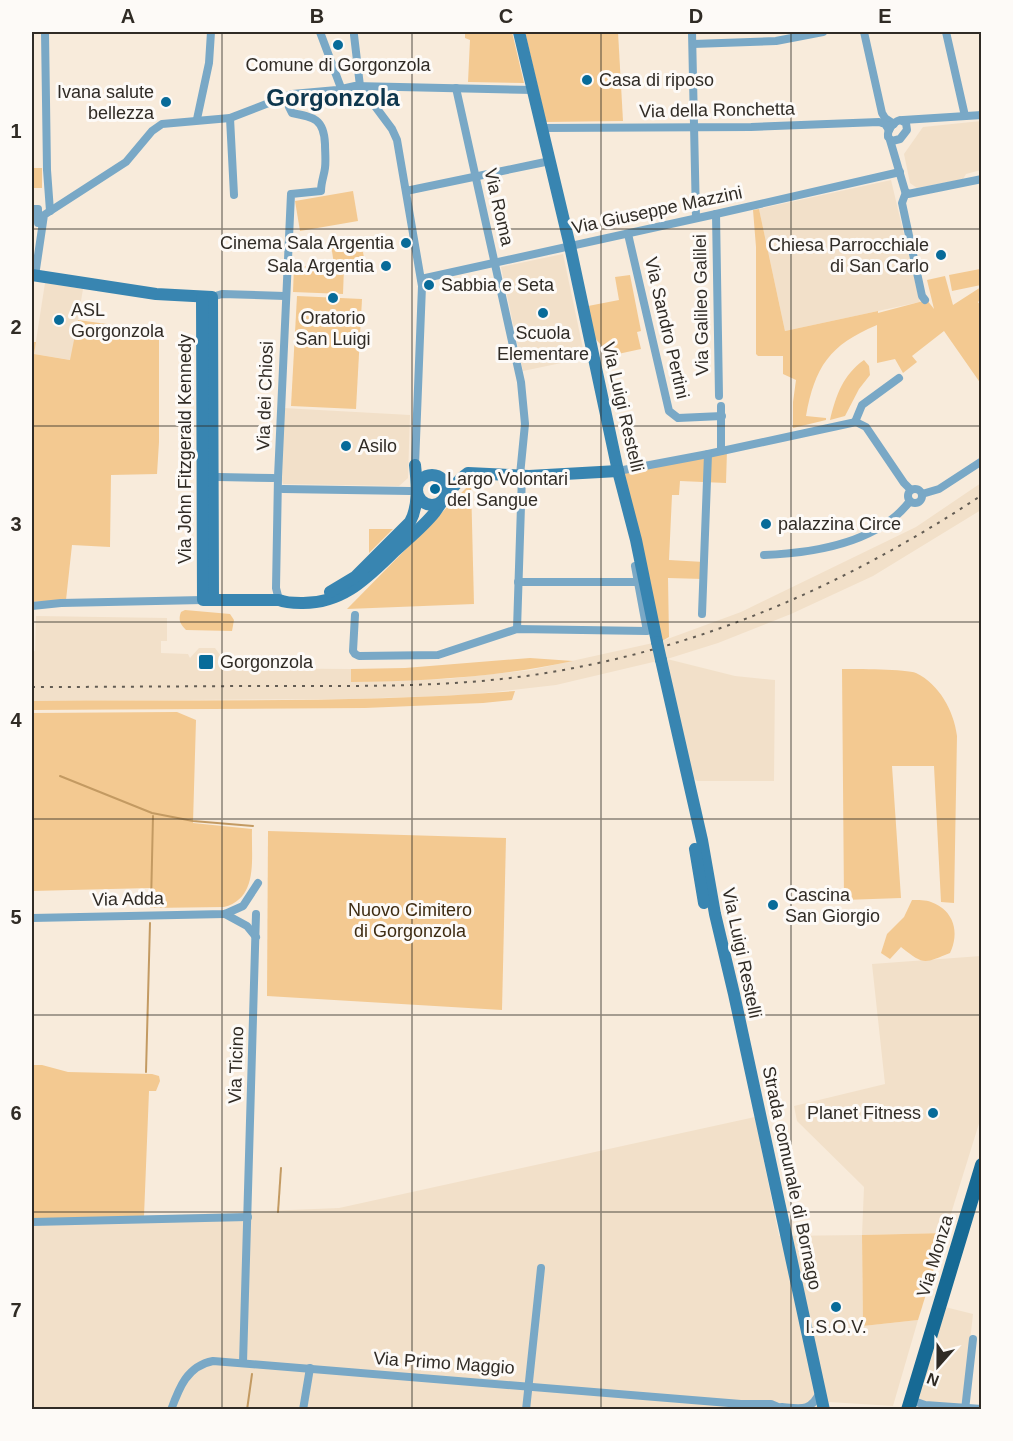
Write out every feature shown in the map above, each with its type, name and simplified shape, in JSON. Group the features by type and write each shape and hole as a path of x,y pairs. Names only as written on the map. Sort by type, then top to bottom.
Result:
{"main road":[{"name":"Via Monza","path":"909,1405 981,1165"}],"street":[{"path":"33,267 47,170 45,32"},
{"path":"197,119 209,63 211,32"},
{"path":"320,32 341,88"},
{"name":"Via Luigi Restelli","path":"519,32 570,246 618,471 636,540 715,914 735,994 741,1031"},
{"path":"692,32 696,218"},
{"path":"693,44 776,41 823,32"},
{"path":"864,32 882,113 895,125 907,124 904,134 896,141 890,140"},
{"path":"946,32 965,116"},
{"path":"279,600 285,597 319,596 334,591 351,580 408,525 413,518 415,505 421,279 394,133 360,86 354,33"},
{"path":"40,213 126,162 152,131 160,125 197,119 230,118 287,101 297,93 360,86 533,90"},
{"name":"Via Roma","path":"456,88 522,389 525,433 521,475 518,629"},
{"name":"Via dei Chiosi","path":"279,600 276,588 278,481 291,194 321,191 321,181 326,165 324,131 321,124 314,118 292,113 287,101"},
{"name":"Via della Ronchetta","path":"542,128 694,128 879,122 895,125 921,120 981,115"},
{"path":"230,118 234,195"},
{"path":"897,159 898,145 904,134 912,124 921,120"},
{"path":"895,125 888,135 906,192 902,203 922,296 925,300"},
{"path":"406,191 549,161"},
{"name":"Via Giuseppe Mazzini","path":"421,279 900,172"},
{"path":"906,192 912,194 981,179"},
{"path":"33,267 42,220 40,213"},
{"name":"Via Galileo Galilei","path":"716,214 719,396"},
{"name":"Via Sandro Pertini","path":"628,234 668,409 678,418 722,416"},
{"path":"33,267 156,294 207,297 222,294 285,296"},
{"name":"Via John Fitzgerald Kennedy","path":"207,297 208,600"},
{"path":"855,422 861,406 899,378"},
{"path":"721,406 721,451"},
{"path":"414,490 426,503 435,504 444,498 466,474 471,473 521,475 618,471 855,422 862,423 868,428 911,490"},
{"path":"702,614 708,454"},
{"path":"922,494 939,489 981,461"},
{"path":"32,606 174,600 279,600 314,603 345,594 362,583 435,512 447,491 446,485 437,476 424,477 414,490"},
{"path":"218,477 273,478"},
{"path":"283,489 414,490"},
{"path":"911,490 918,489 922,494"},
{"path":"910,501 908,495 911,490"},
{"path":"910,501 919,502 922,494"},
{"path":"764,555 801,554 839,545 891,521 910,501"},
{"path":"355,615 353,651 359,656 438,655 518,629 647,631 635,566"},
{"path":"518,582 639,582"},
{"path":"238,910 249,900 258,883"},
{"name":"Via Adda","path":"32,918 225,914 238,910 248,910 256,914"},
{"name":"Via Adda","path":"225,914 240,922 256,938"},
{"path":"240,922 256,914"},
{"name":"Via Ticino","path":"243,1363 256,914"},
{"name":"Strada comunale di Bornago","path":"741,1031 824,1410"},
{"path":"32,1222 248,1217"},
{"path":"526,1410 541,1268"},
{"path":"965,1409 974,1339"},
{"name":"Via Primo Maggio","path":"171,1410 180,1386 187,1376 200,1364 213,1361 741,1404 760,1403 802,1409 813,1404 820,1391"},
{"path":"303,1410 310,1368"},
{"name":"Via Primo Maggio","path":"741,1404 755,1410"},
{"path":"909,1405 981,1409"}],"shaded area":[{"path":"981,121 981,170 966,174 963,179 917,188 910,183 904,154 923,127"},
{"path":"891,180 920,302 785,331 759,209"},
{"name":"Scuola Elementare","path":"563,254 585,358 523,371 501,267"},
{"path":"45,283 83,289 71,360 34,354"},
{"name":"Asilo","path":"283,408 410,415 408,478 399,486 283,484 281,477"},
{"path":"981,483 981,510 873,576 791,614 718,643 667,659 735,676 775,680 774,781 697,781 691,776 666,659 556,685 468,695 350,699 32,701 32,652 35,651 36,616 167,618 167,641 161,641 161,653 188,654 190,658 199,648 215,648 224,660 223,668 351,669 351,682 447,679 531,670 662,641 741,612 916,527"},
{"path":"981,956 981,1117 945,1233 862,1235 864,1187 797,1121 794,1106 885,1084 872,964"},
{"path":"755,1117 779,1236 862,1235 863,1326 918,1320 893,1406 829,1402 826,1410 32,1409 32,1221 339,1208"},
{"path":"945,1307 973,1314 963,1404 926,1402 918,1399"}],"green space":[{"path":"465,32 512,32 524,83 468,82 470,40 465,38"},
{"path":"525,32 618,32 623,121 546,122"},
{"path":"32,168 42,168 42,188 32,188"},
{"path":"353,191 358,221 300,231 295,201"},
{"path":"759,209 785,331 878,311 878,313 927,300 934,309 927,280 945,276 953,305 981,287 981,299 978,302 982,308 981,384 944,331 912,356 917,362 903,373 895,359 877,363 877,325 847,341 827,360 820,371 814,384 806,416 826,418 826,420 793,428 796,380 783,374 783,356 758,356 756,354 756,247 753,210"},
{"path":"361,240 364,258 334,264 331,245"},
{"path":"294,266 344,267 343,294 293,292"},
{"path":"980,269 981,285 952,291 949,275"},
{"path":"630,275 641,331 637,332 641,349 604,357 601,345 594,337 588,306 619,300 615,277"},
{"path":"297,296 362,299 356,409 291,406"},
{"path":"78,320 143,329 143,334 159,335 157,474 111,475 110,547 72,545 66,600 32,602 32,342 36,342 34,354 70,360"},
{"path":"864,360 869,366 870,375 859,389 845,416 830,420 841,386"},
{"path":"727,450 726,483 680,481 679,495 672,495 669,560 704,562 703,579 668,578 669,637 662,641 619,470"},
{"path":"471,483 474,604 347,609"},
{"path":"369,529 393,529 369,553"},
{"path":"185,610 230,614 234,620 232,631 186,630 180,620 181,612"},
{"path":"530,658 573,661 518,671 462,677 351,682 351,669 405,668"},
{"path":"842,669 916,673 932,684 949,708 957,736 954,903 941,902 934,766 892,766 901,898 844,900"},
{"path":"515,691 512,700 365,708 32,710 32,701 394,698"},
{"path":"177,712 196,720 193,823 252,829 251,876 243,895 224,907 150,908 150,888 32,891 32,713"},
{"name":"Nuovo Cimitero di Gorgonzola","path":"268,831 506,838 502,1010 267,996"},
{"path":"912,900 931,902 950,916 954,938 950,953 924,961 901,947 890,959 881,953 887,934 904,917"},
{"path":"32,1065 42,1065 68,1072 159,1076 160,1081 156,1091 149,1091 144,1216 32,1221"},
{"path":"945,1233 918,1320 863,1326 862,1235"}],"waterway":[{"path":"60,776 152,813 193,821 253,826"},
{"path":"151,904 153,816"},
{"path":"146,1072 150,923"},
{"path":"278,1212 281,1168"},
{"path":"247,1410 252,1374"}],"railway":[{"path":"32,687 440,684 533,675 594,664 654,649 768,610 823,586 877,558 982,495"}],"place":[{"name":"Comune di Gorgonzola","path":"338,45"},
{"name":"Casa di riposo","path":"587,80"},
{"name":"Ivana salute bellezza","path":"166,102"},
{"name":"Cinema Sala Argentia","path":"406,243"},
{"name":"Chiesa Parrocchiale di San Carlo","path":"941,255"},
{"name":"Sala Argentia","path":"386,266"},
{"name":"Sabbia e Seta","path":"429,285"},
{"name":"Oratorio San Luigi","path":"333,298"},
{"name":"Scuola Elementare","path":"543,313"},
{"name":"ASL Gorgonzola","path":"59,320"},
{"name":"Asilo","path":"346,446"},
{"name":"Largo Volontari del Sangue","path":"435,489"},
{"name":"palazzina Circe","path":"766,524"},
{"name":"Gorgonzola","path":"206,662"},
{"name":"Cascina San Giorgio","path":"773,905"},
{"name":"Planet Fitness","path":"933,1113"},
{"name":"I.S.O.V.","path":"836,1307"}],"district":[{"name":"Gorgonzola","path":"333,97"}]}
